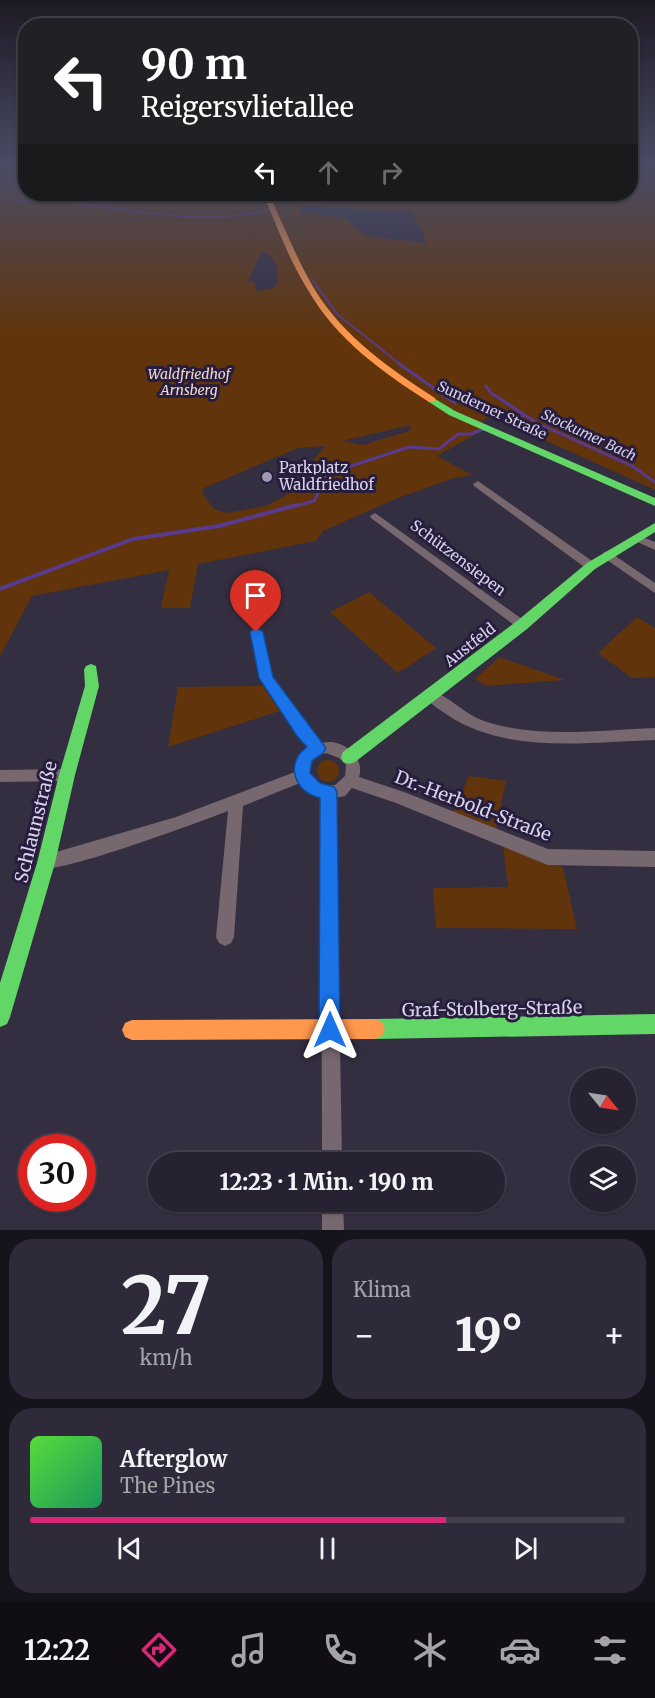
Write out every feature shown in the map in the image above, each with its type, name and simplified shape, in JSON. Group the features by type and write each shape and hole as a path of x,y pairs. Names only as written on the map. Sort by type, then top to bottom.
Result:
{"main road":[{"name":"Sunderner Straße","path":"280,223 321,306 350,338 395,377 452,413 655,502"},
{"name":"Austfeld","path":"349,757 432,696 522,625 591,566 655,527"},
{"name":"Schlaunstraße","path":"0,1017 3,996 46,863 67,775 92,686 91,670"},
{"name":"Graf-Stolberg-Straße","path":"132,1030 330,1030 655,1024"}],"street":[{"path":"478,484 591,566"},
{"name":"Schützensiepen","path":"375,516 522,625"},
{"path":"637,538 655,546"},
{"path":"608,555 655,589"},
{"path":"256,632 266,678 303,732 318,748"},
{"path":"432,696 453,712 491,729 533,735 655,734"},
{"path":"318,748 335,748 349,757 353,766 350,781 339,790 328,792 315,790 302,776 301,770 306,757 318,748"},
{"path":"0,776 67,775"},
{"path":"46,863 91,852 236,803 302,776"},
{"name":"Dr.-Herbold-Straße","path":"350,781 399,797 548,857 655,859"},
{"path":"328,792 332,1152"},
{"path":"225,937 236,803"},
{"path":"333,1212 333,1230"}],"green space":[{"name":"Waldfriedhof Arnsberg","path":"0,223 352,223 365,236 428,243 417,223 655,223 655,490 509,424 496,415 483,420 478,433 437,456 472,475 454,478 398,498 323,531 316,541 198,564 190,608 161,608 169,570 32,596 0,656","holes":["261,253 268,253 277,266 278,283 273,288 257,291 254,282 248,281","411,425 409,431 363,445 342,441","326,446 310,464 300,482 282,498 265,506 227,513 214,509 202,493 204,488 298,448"]},
{"path":"369,592 436,648 398,673 330,612"},
{"path":"637,617 655,628 655,677 632,678 598,653"},
{"path":"499,657 565,680 486,686 475,679"},
{"path":"263,686 280,711 168,747 178,687"},
{"path":"328,760 336,763 339,771 336,779 328,782 320,779 317,771 320,763"},
{"path":"469,776 506,781 496,829 453,812"},
{"path":"503,846 547,864 563,867 577,929 436,928 433,888 508,887"}],"waterway":[{"path":"312,279 337,314 400,364"},
{"path":"398,363 455,403"},
{"name":"Stockumer Bach","path":"486,386 491,393 537,423 632,466 655,482"},
{"path":"499,420 524,415"},
{"path":"333,472 409,447 439,449 458,434 471,434 483,429"},
{"path":"292,507 314,501 328,473 332,472"},
{"path":"0,589 133,539 219,526 297,505"}],"traffic: fast":[{"path":"432,400 452,413 655,502"},
{"path":"349,757 522,625 591,566 655,527"},
{"path":"0,1017 46,863 67,775 92,686 91,670"},
{"path":"375,1029 655,1024"}],"traffic: slow":[{"path":"279,223 312,292 332,320 372,358 432,400"},
{"path":"132,1030 375,1029"}],"place":[{"name":"Parkplatz Waldfriedhof","path":"267,477"}],"route":[{"path":"256,632 266,678 303,732 318,748 311,752 302,763 302,776 305,782 315,790 328,792 330,1030"}]}
